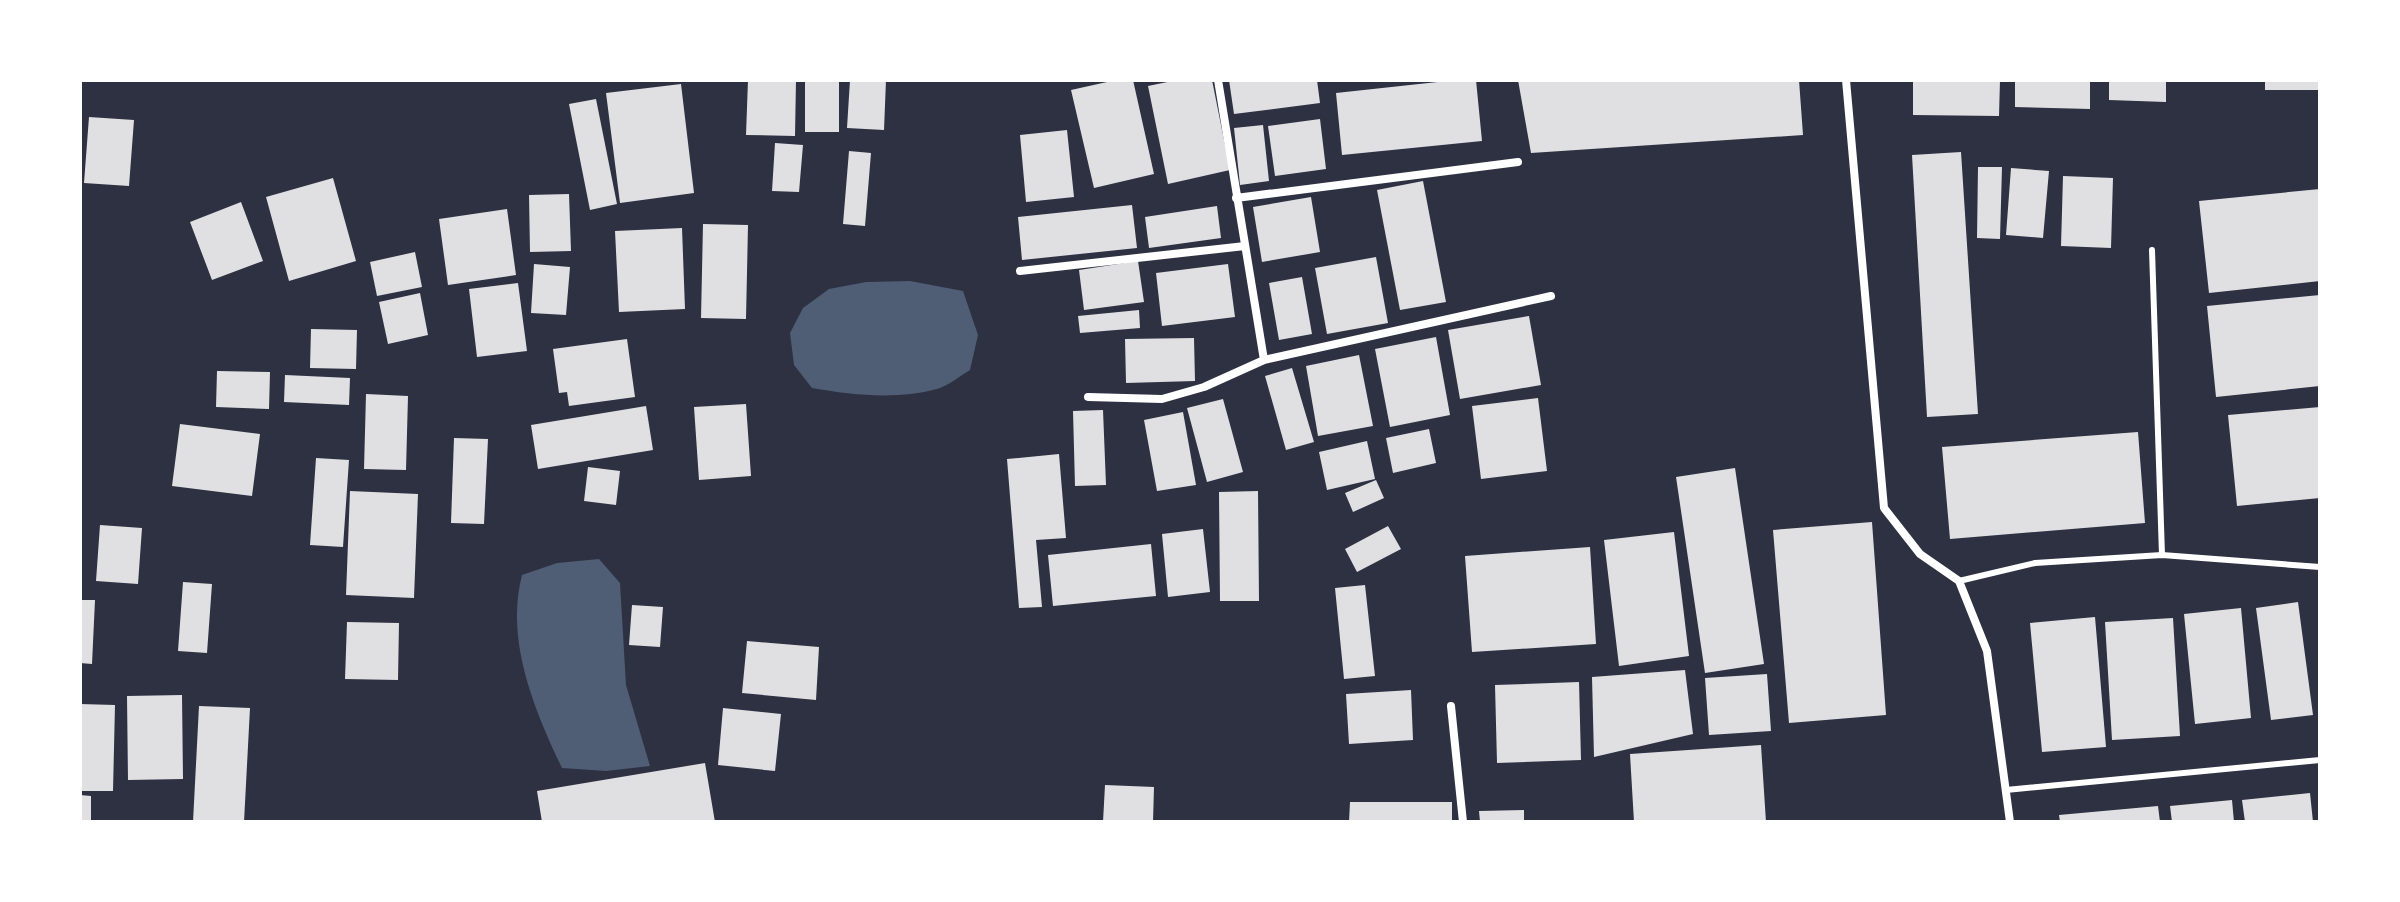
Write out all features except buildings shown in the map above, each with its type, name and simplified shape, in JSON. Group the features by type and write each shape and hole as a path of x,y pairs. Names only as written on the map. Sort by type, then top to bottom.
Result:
{"street":[{"path":"1218,80 1264,360"},
{"path":"1846,80 1884,508 1920,554 1959,581 1987,651 2010,822"},
{"path":"1236,198 1518,162"},
{"path":"1020,271 1245,246"},
{"path":"1088,397 1162,399 1204,387 1264,360 1551,296"},
{"path":"1451,706 1463,822"}],"lane":[{"path":"2152,250 2162,555"},
{"path":"1959,581 2035,563 2162,555 2320,567"},
{"path":"2006,790 2320,760"}],"water":[{"path":"910,281 963,291 978,335 970,370 941,388 906,394 859,394 812,388 794,365 790,333 803,308 829,289 866,282"},
{"path":"599,559 620,583 626,685 650,766 606,771 562,768 525,674 517,624 522,575 557,563"}]}
